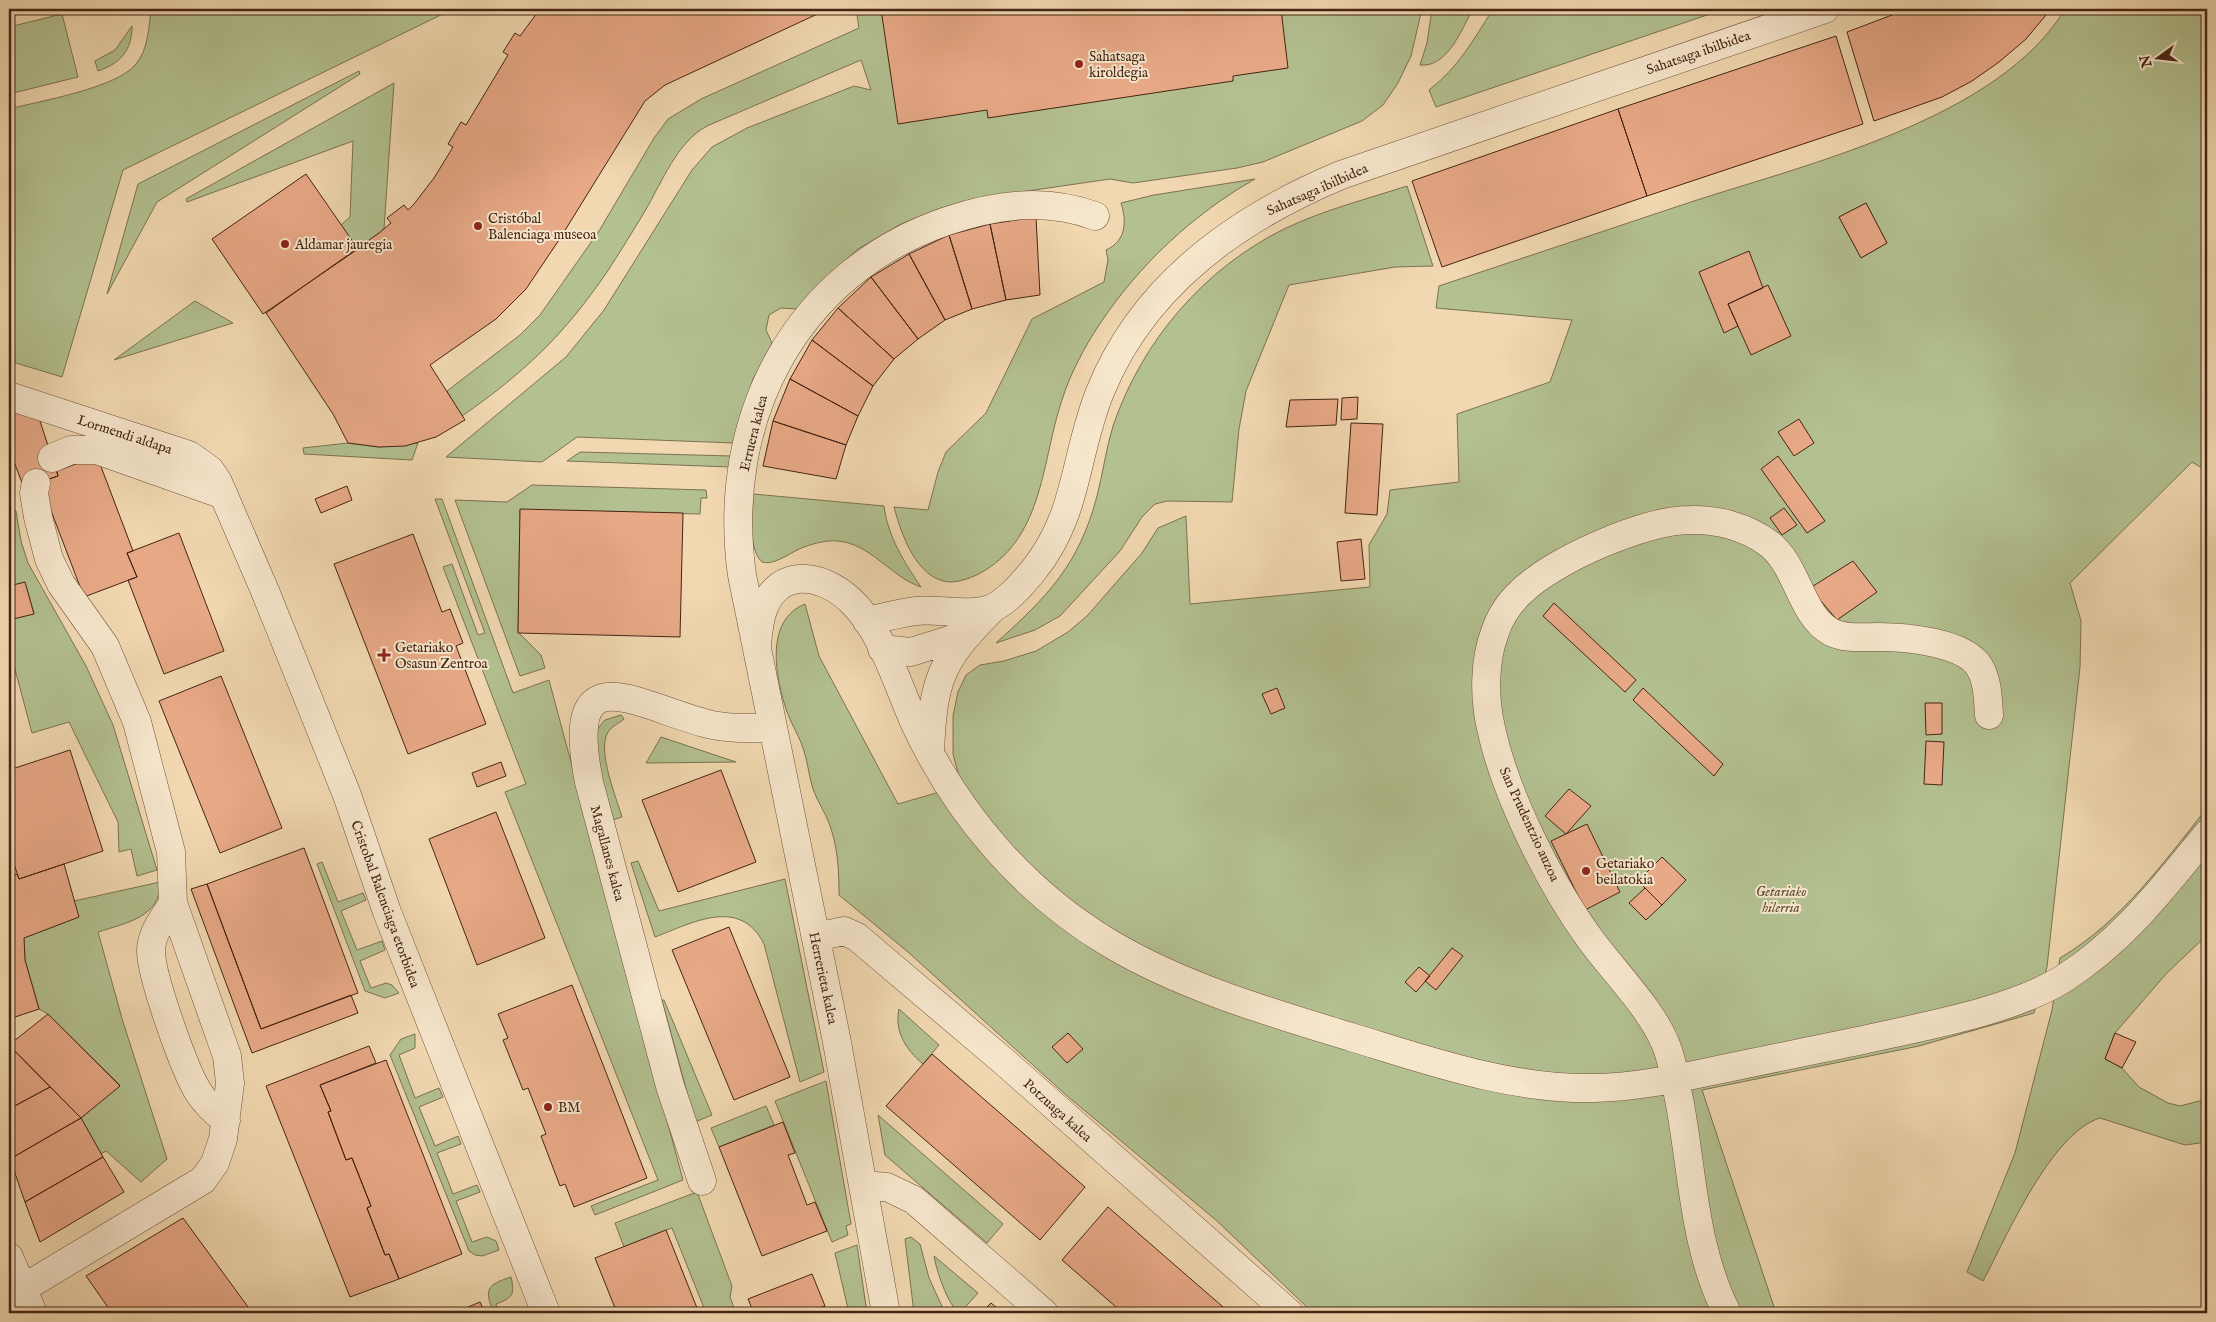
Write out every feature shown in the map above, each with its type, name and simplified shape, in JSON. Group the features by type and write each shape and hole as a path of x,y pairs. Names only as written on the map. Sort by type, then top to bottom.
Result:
{"street":[{"name":"Sahatsaga ibilbidea","path":"965,635 992,609 1008,599 1024,582 1054,541 1066,516 1072,496 1092,412 1112,366 1124,346 1142,319 1169,288 1192,265 1233,231 1284,201 1340,175 1825,9"},
{"name":"Erruera kalea","path":"757,645 742,575 738,546 738,513 743,464 753,422 765,386 785,348 812,310 842,280 890,244 960,217 1001,208 1041,204 1078,210 1095,216"},
{"name":"Lormendi aldapa","path":"9,396 189,454 210,470 224,495"},
{"path":"52,458 71,450 97,450 224,495"},
{"path":"22,1289 203,1180 215,1163 220,1151 226,1121 230,1083 227,1056 173,903 171,852 137,722 105,646 61,584 49,559 38,517 34,493 36,483"},
{"name":"Cristobal Balenciaga etorbidea","path":"224,495 347,794 364,851 546,1313"},
{"name":"San Prudentzio auzoa","path":"1675,1079 1666,1045 1658,1029 1587,935 1550,872 1519,808 1497,749 1492,732 1487,699 1490,650 1500,620 1520,593 1533,582 1561,565 1630,533 1669,522 1688,520 1720,523 1749,532 1773,546 1793,572 1814,616 1828,631 1846,636 1914,638 1944,646 1972,659 1980,667 1985,682 1989,715"},
{"path":"757,645 764,609 770,596 777,588 793,580 811,579 832,586 854,603 867,620 930,755 967,812 995,847 1031,885 1084,928 1148,964 1200,986 1297,1020 1486,1076 1534,1084 1584,1088 1627,1086 1675,1079 1924,1026 2009,1003 2047,988 2096,957 2120,936 2207,834"},
{"path":"867,620 916,611 949,612 992,609"},
{"path":"882,649 911,652 965,635"},
{"path":"930,755 933,712 940,678 948,661 965,635"},
{"name":"Herrerieta kalea","path":"757,645 864,1185 886,1313"},
{"name":"Magallanes kalea","path":"702,1181 670,1086 589,782 583,750 583,725 591,706 598,700 612,696 634,699 708,724 728,728 772,728"},
{"path":"173,903 159,925 152,942 151,956 155,975 193,1083 210,1107 226,1121"},
{"name":"Potzuaga kalea","path":"816,937 844,931 857,937 1001,1059 1289,1313"},
{"path":"1675,1079 1688,1152 1699,1233 1709,1275 1727,1313"},
{"path":"864,1185 887,1187 914,1200 1044,1313"},
{"path":"9,1257 33,1313"}],"green space":[{"path":"151,9 453,9 123,170 62,377 9,361 9,109 96,87 126,72 136,64 143,52"},
{"path":"856,9 1422,9 1411,56 1398,83 1383,105 1362,121 1263,162 1237,168 1133,183 1110,179 973,199 938,209 901,224 858,249 823,280 797,309 781,308 769,315 766,330 772,343 753,379 734,443 577,437 542,462 446,457 566,357 604,310 692,170 712,147 747,128 854,86 871,90 861,60 707,126 696,133 671,164 617,257 575,315 542,352 505,384 462,416 447,391 520,335 540,315 599,231 654,138 668,119 701,99 859,28"},
{"path":"1432,9 1473,9 1459,36 1446,54 1430,64 1420,65 1427,43"},
{"path":"1493,9 1715,9 1710,14 1436,107 1429,90 1457,63"},
{"name":"Getariako hilerria","path":"2065,9 2207,9 2207,471 2192,462 2070,583 2081,621 2080,667 2047,967 2034,1013 1919,1046 1702,1090 1776,1313 1313,1313 1217,1221 1066,1095 908,952 839,895 837,859 832,832 813,789 804,751 786,709 779,680 776,650 784,622 792,612 805,604 819,656 898,804 936,793 958,773 953,754 953,716 958,692 966,675 980,665 1004,661 1036,651 1068,632 1087,616 1142,553 1158,528 1186,516 1190,604 1370,587 1369,545 1387,514 1390,490 1459,482 1457,414 1550,382 1572,320 1436,308 1439,286 1694,201 1791,171 1898,132 1949,108 1996,80 2035,47","holes":["1866,203 1887,243 1861,258 1839,217"]},
{"path":"62,14 78,77 9,94 9,27"},
{"path":"132,26 130,42 124,54 113,64 98,71 95,61 115,50"},
{"path":"359,71 360,74 157,202 107,294 138,184"},
{"path":"394,83 384,229 358,249 341,225 350,217 353,141 187,202 186,199"},
{"path":"1255,179 1210,209 1168,243 1131,282 1099,325 1078,361 1065,390 1038,494 1030,517 1019,537 1004,556 984,571 958,581 949,582 937,579 927,573 919,564 906,541 894,507 928,510 938,472 946,452 986,413 1032,319 1104,282 1108,260 1106,250 1118,242 1123,230 1124,217 1121,203 1154,195"},
{"path":"1407,186 1433,266 1395,267 1289,285 1246,391 1239,429 1232,502 1167,501 1155,504 1142,517 1120,551 1060,616 1035,630 996,643 1046,594 1071,561 1090,520 1108,443 1125,395 1159,337 1180,310 1228,264 1286,228 1330,210"},
{"path":"195,301 233,323 114,360"},
{"path":"348,443 379,447 418,443 412,460 304,454 303,448"},
{"path":"580,452 732,456 731,467 567,461"},
{"path":"532,485 706,490 707,498 701,498 700,514 520,510 518,632 541,655 545,668 520,676 455,500 507,502"},
{"path":"753,494 884,506 893,539 921,587 900,576 861,548 850,543 838,541 812,544 778,560 767,563 762,562 754,548"},
{"path":"435,499 442,499 513,693 549,680 683,1180 595,1215 591,1206 658,1180 505,792 526,784 443,567 452,564 478,635 485,633"},
{"path":"9,511 16,511 21,541 28,563 86,666 113,725 157,870 137,876 131,849 119,852 118,822 69,722 32,733 9,647 9,620 34,613 25,583 9,586"},
{"path":"621,715 624,719 610,729 605,742 606,763 622,817 613,820 596,761 595,732 605,720"},
{"path":"661,737 736,762 646,763"},
{"path":"2207,808 2207,935 2166,974 2115,1033 2105,1059 2122,1068 2139,1087 2168,1103 2180,1106 2207,1099 2207,1142 2185,1145 2100,1118 2082,1127 2064,1143 2032,1188 1983,1281 1967,1272 2015,1153 2052,1010 2060,958 2103,927 2122,909 2158,870"},
{"path":"638,861 659,911 785,879 824,1072 800,1082 764,944 754,929 742,921 729,917 714,917 684,925 655,937 631,863"},
{"path":"322,862 338,902 363,893 366,900 341,911 357,950 382,941 385,950 360,961 371,988 386,983 392,985 399,993 385,998 365,991 317,864"},
{"path":"160,882 159,894 155,903 148,911 140,917 98,932 123,1022 167,1159 141,1182 106,1151 101,1154 81,1118 120,1085 48,1014 39,1009 25,960 24,938 78,917 74,901"},
{"path":"662,1000 664,1000 712,1115 695,1122"},
{"path":"899,1009 939,1045 923,1064 911,1053 903,1040 898,1025"},
{"path":"415,1034 415,1048 399,1055 415,1098 439,1088 443,1097 419,1107 435,1146 458,1136 461,1144 437,1153 453,1194 477,1185 480,1192 456,1201 472,1242 487,1237 496,1241 499,1250 482,1256 475,1255 469,1251 390,1055 401,1039"},
{"path":"826,1081 851,1224 846,1226 848,1235 832,1242 775,1101"},
{"path":"766,1106 774,1125 719,1147 711,1128"},
{"path":"878,1115 1003,1224 987,1243 885,1155"},
{"path":"697,1192 732,1286 730,1297 736,1313 706,1313 672,1228 624,1247 615,1223"},
{"path":"911,1237 920,1244 929,1278 945,1313 914,1313 905,1239"},
{"path":"857,1245 867,1313 849,1313 835,1253"},
{"path":"934,1256 978,1293 960,1313 947,1296"},
{"path":"511,1277 513,1288 511,1295 506,1300 496,1304 499,1313 494,1313 489,1299 489,1289 496,1283"}],"building":[{"name":"Cristóbal Balenciaga museoa","path":"540,9 826,10 665,85 645,101 559,240 526,289 496,319 430,365 465,420 436,437 405,446 379,447 348,443 333,414 266,313 379,233 391,223 387,218 404,205 408,210 414,204 434,178 453,147 448,144 461,122 466,125 508,55 503,52 515,33 520,36"},
{"name":"Sahatsaga kiroldegia","path":"881,9 1281,9 1288,68 1233,76 1233,81 988,118 987,110 898,124"},
{"path":"1908,9 2051,9 2026,39 1999,62 1972,81 1942,97 1874,121 1847,32"},
{"path":"1836,36 1863,124 1647,196 1618,109"},
{"path":"1618,109 1647,196 1442,267 1412,181"},
{"name":"Aldamar jauregia","path":"306,174 358,249 263,314 212,239"},
{"path":"1866,203 1887,243 1861,258 1839,217"},
{"path":"1036,217 1040,295 1006,300 990,224"},
{"path":"990,224 1006,300 972,309 949,235"},
{"path":"949,235 972,309 945,320 909,254"},
{"path":"1749,251 1763,288 1728,304 1738,326 1724,333 1699,272"},
{"path":"909,254 945,320 918,339 871,277"},
{"path":"871,277 918,339 894,359 838,308"},
{"path":"1768,285 1791,336 1751,355 1728,304"},
{"path":"838,308 894,359 873,386 812,340"},
{"path":"812,340 873,386 858,416 790,379"},
{"path":"790,379 858,416 846,445 773,421"},
{"path":"1358,397 1357,419 1341,420 1342,398"},
{"path":"9,399 36,409 58,476 24,488 13,459 9,460"},
{"path":"1338,399 1336,425 1286,427 1290,400"},
{"path":"1799,419 1814,443 1794,456 1778,432"},
{"path":"773,421 846,445 836,479 763,466"},
{"path":"1351,423 1383,424 1377,515 1345,513"},
{"path":"97,456 133,551 127,553 137,577 84,597 40,482 58,476 57,471"},
{"path":"1778,456 1825,521 1807,533 1761,469"},
{"path":"347,486 352,500 321,513 315,499"},
{"path":"1784,508 1797,525 1782,535 1770,518"},
{"path":"520,509 683,513 680,637 518,633"},
{"path":"179,533 224,651 164,674 128,580 137,577 127,553"},
{"path":"413,534 442,612 450,609 463,643 456,646 486,724 408,754 334,564"},
{"path":"1361,539 1365,579 1341,581 1337,542"},
{"path":"1853,561 1877,592 1837,620 1810,588"},
{"path":"25,582 34,614 9,620 9,586"},
{"path":"1554,603 1636,680 1625,692 1543,616"},
{"path":"221,676 282,828 220,853 159,701"},
{"path":"1277,688 1285,708 1271,714 1262,694"},
{"path":"1643,688 1723,764 1714,776 1633,700"},
{"path":"1925,703 1942,703 1942,734 1926,735"},
{"path":"1926,741 1944,742 1942,785 1924,784"},
{"path":"70,750 103,851 19,879 9,849 9,770"},
{"path":"501,762 506,776 477,787 472,773"},
{"path":"721,770 756,862 678,892 642,800"},
{"path":"1569,789 1591,806 1566,834 1545,816"},
{"path":"496,812 545,938 477,965 429,839"},
{"path":"1587,824 1620,892 1585,910 1551,841"},
{"path":"304,848 358,993 261,1029 207,884"},
{"path":"1662,857 1686,880 1662,905 1638,881"},
{"path":"64,864 79,917 24,938 25,960 39,1009 9,1019 9,877 17,874 19,879"},
{"path":"207,884 261,1029 351,995 358,1013 252,1053 191,889"},
{"path":"1645,888 1662,905 1646,920 1629,903"},
{"path":"729,927 790,1077 734,1100 672,950"},
{"path":"1452,948 1463,956 1436,990 1425,981"},
{"path":"1419,967 1430,976 1416,992 1405,982"},
{"path":"572,985 647,1178 574,1207 565,1184 560,1186 541,1136 546,1134 528,1088 523,1090 503,1040 508,1038 498,1014"},
{"path":"48,1014 120,1086 81,1118 9,1045"},
{"path":"1068,1033 1083,1049 1067,1063 1052,1047"},
{"path":"2115,1033 2136,1042 2122,1068 2105,1059"},
{"path":"9,1045 50,1087 9,1109"},
{"path":"369,1046 376,1063 320,1085 331,1111 328,1112 346,1160 352,1158 371,1206 367,1208 385,1255 389,1254 399,1279 350,1297 266,1086"},
{"path":"932,1054 1085,1187 1040,1240 886,1106"},
{"path":"386,1060 462,1254 399,1279 389,1254 385,1255 367,1208 371,1206 352,1158 346,1160 328,1112 331,1111 320,1085"},
{"path":"50,1087 81,1118 10,1159 9,1109"},
{"path":"81,1118 103,1157 25,1202 10,1159"},
{"path":"783,1122 795,1153 788,1155 807,1205 815,1202 827,1231 762,1256 719,1147"},
{"path":"103,1157 124,1192 40,1242 25,1202"},
{"path":"1108,1207 1230,1313 1123,1313 1062,1260"},
{"path":"183,1218 251,1311 249,1313 112,1313 86,1276"},
{"path":"666,1230 699,1313 617,1313 595,1258"},
{"path":"812,1274 825,1306 817,1309 819,1313 754,1313 748,1299"},
{"path":"480,1302 485,1313 454,1313"},
{"path":"991,1303 1003,1313 981,1313"}],"place":[{"name":"Sahatsaga kiroldegia","path":"1079,64"},
{"name":"Cristóbal Balenciaga museoa","path":"478,226"},
{"name":"Aldamar jauregia","path":"285,244"},
{"name":"Getariako Osasun Zentroa","path":"384,655"},
{"name":"Getariako beilatokia","path":"1586,871"},
{"name":"BM","path":"548,1107"}]}
